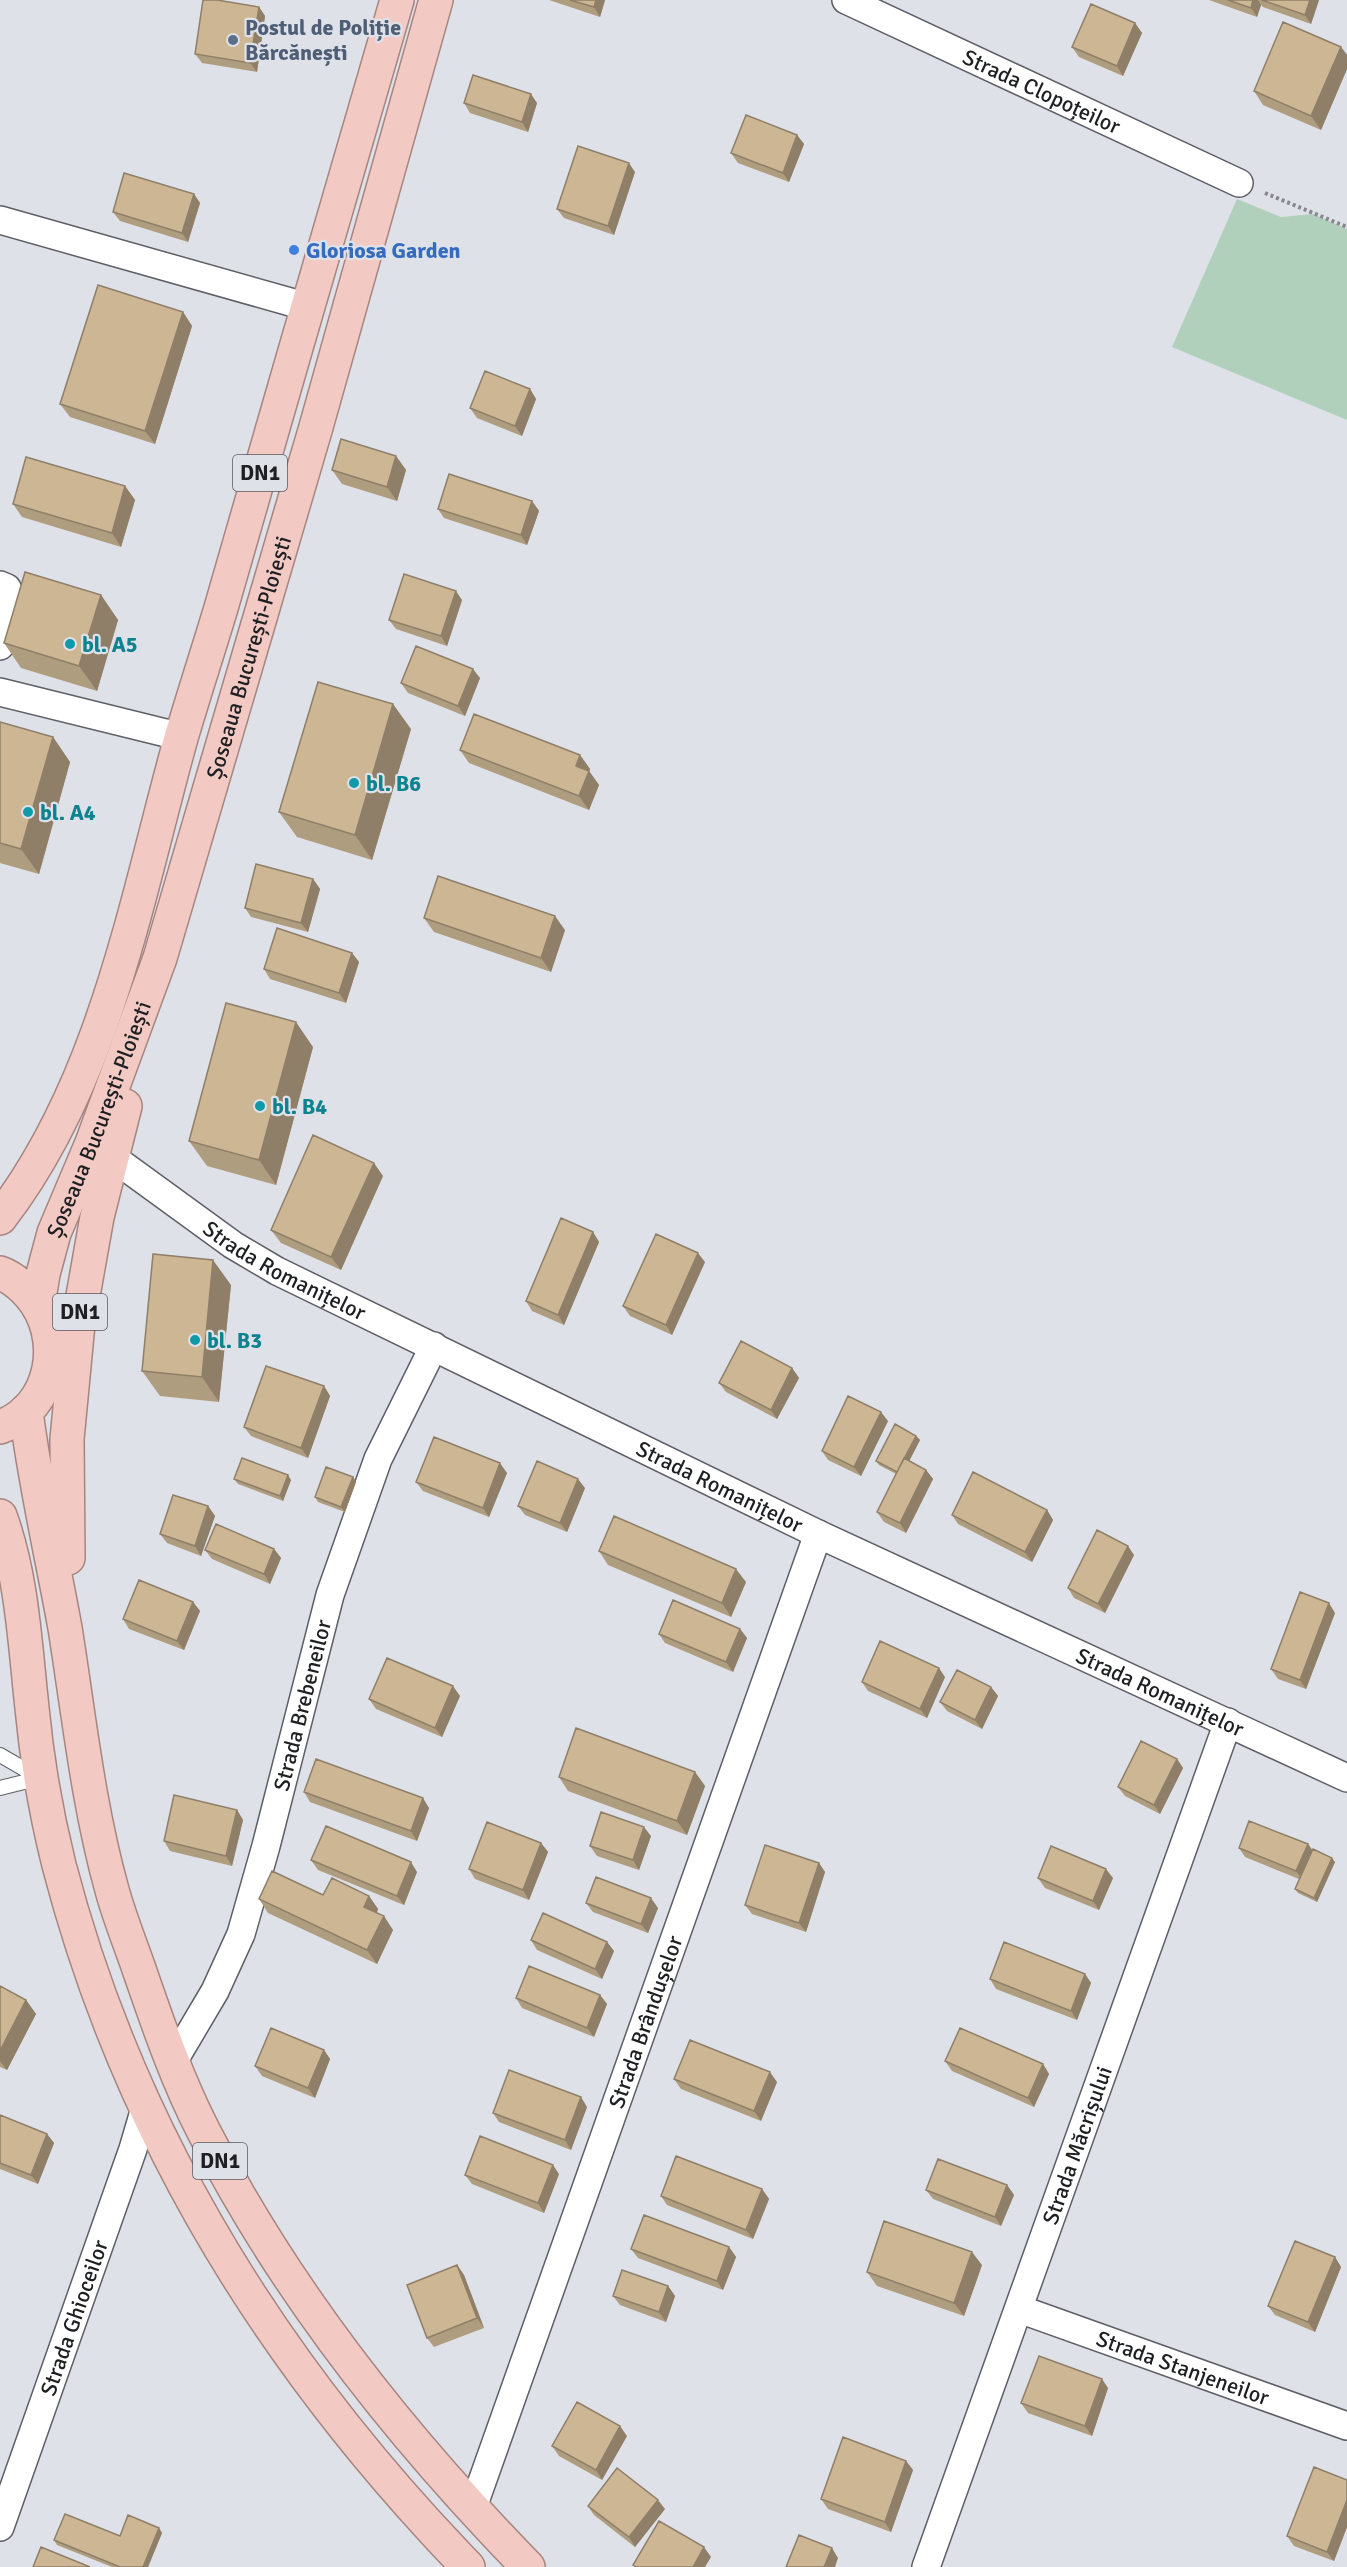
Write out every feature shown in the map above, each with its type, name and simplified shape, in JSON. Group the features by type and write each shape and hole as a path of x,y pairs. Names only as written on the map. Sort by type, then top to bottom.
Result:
{"highway":[{"name":"Șoseaua București-Ploiești","path":"0,1218 39,1161 67,1109 95,1037 124,946 182,737 397,0"},
{"name":"Șoseaua București-Ploiești","path":"38,1305 43,1274 54,1233 92,1143 160,958 316,427 436,0"},
{"name":"DN1","path":"71,1675 67,1439 78,1324 97,1217 160,958"},
{"name":"DN1","path":"0,1274 23,1288 38,1305 50,1331 51,1360 43,1388 13,1419 33,1467 71,1675 85,1772 112,1891 173,2062 203,2130 249,2212 304,2301 372,2390 472,2510 528,2567"},
{"name":"DN1","path":"2,1527 10,1583 26,1643 40,1778 59,1866 95,1981 145,2108 183,2185 247,2291 309,2383 379,2472 460,2563"}],"street":[{"name":"Strada Clopoțeilor","path":"846,0 1239,183"},
{"path":"0,220 308,307"},
{"path":"0,585 7,588 13,600 0,646"},
{"path":"0,692 182,737"},
{"name":"Strada Romanițelor","path":"112,1157 233,1245 277,1271 818,1534 1347,1778"},
{"name":"Strada Brebeneilor","path":"173,2062 216,1991 241,1934 266,1846 330,1595 378,1459 434,1346"},
{"name":"Strada Brândușelor","path":"472,2510 818,1534"},
{"name":"Strada Măcrișului","path":"926,2567 1228,1722"},
{"name":"Strada Ghioceilor","path":"0,2527 133,2149 145,2108"},
{"name":"Strada Stanjeneilor","path":"1019,2309 1347,2426"}],"lane":[{"path":"0,1755 40,1778"},
{"path":"0,1788 40,1778"}],"path":[{"path":"1239,183 1347,227"}],"green space":[{"path":"1237,199 1281,217 1313,214 1347,229 1347,420 1172,347"}],"building":[{"name":"Postul de Poliție Bărcănești","path":"203,0 259,7 250,63 195,54"},
{"path":"570,0 596,0 594,7"},
{"path":"1228,0 1253,0 1251,8"},
{"path":"1262,0 1310,0 1305,15"},
{"path":"1091,4 1135,23 1117,66 1072,47"},
{"path":"1283,22 1341,47 1311,116 1254,91"},
{"path":"473,75 531,94 522,122 464,103"},
{"path":"746,115 797,135 783,173 731,153"},
{"path":"578,146 629,163 608,226 557,209"},
{"path":"124,173 194,194 182,233 113,212"},
{"path":"98,285 183,312 145,431 60,404"},
{"path":"485,371 530,389 515,426 470,408"},
{"path":"341,439 396,456 387,487 332,470"},
{"path":"26,457 125,486 112,533 13,504"},
{"path":"449,474 532,501 521,535 438,509"},
{"path":"25,572 101,595 79,666 4,643"},
{"path":"404,574 456,591 441,636 389,620"},
{"path":"416,646 473,669 458,706 401,683"},
{"name":"bl. B6","path":"318,682 393,704 355,835 279,812"},
{"path":"474,714 580,755 576,766 589,771 579,796 460,750"},
{"path":"0,722 53,737 21,849 0,843"},
{"path":"256,864 313,879 301,923 245,908"},
{"path":"438,876 555,916 541,958 424,918"},
{"path":"277,928 352,953 339,993 264,969"},
{"path":"226,1003 296,1022 259,1160 189,1141"},
{"path":"313,1135 374,1163 331,1257 271,1230"},
{"path":"561,1218 593,1232 558,1315 526,1301"},
{"path":"656,1234 698,1253 666,1325 623,1306"},
{"path":"153,1254 213,1260 202,1377 142,1371"},
{"path":"741,1341 792,1368 771,1410 719,1383"},
{"path":"266,1366 324,1386 301,1448 244,1427"},
{"path":"848,1396 881,1412 854,1467 822,1451"},
{"path":"895,1424 916,1436 897,1472 876,1461"},
{"path":"434,1437 500,1463 483,1508 416,1482"},
{"path":"242,1458 288,1475 280,1496 234,1479"},
{"path":"904,1458 926,1470 900,1523 877,1512"},
{"path":"537,1461 578,1479 560,1523 518,1506"},
{"path":"326,1467 353,1477 341,1507 315,1497"},
{"path":"973,1472 1047,1510 1025,1552 952,1515"},
{"path":"173,1495 208,1506 195,1546 160,1534"},
{"path":"614,1516 736,1569 722,1603 599,1551"},
{"path":"216,1524 274,1549 264,1574 205,1550"},
{"path":"1097,1530 1128,1546 1098,1604 1068,1588"},
{"path":"139,1580 193,1602 177,1641 123,1619"},
{"path":"1300,1592 1329,1603 1300,1680 1271,1669"},
{"path":"673,1600 740,1629 726,1662 659,1634"},
{"path":"880,1641 939,1668 920,1709 862,1682"},
{"path":"387,1658 453,1686 435,1728 369,1699"},
{"path":"957,1670 991,1687 975,1720 940,1702"},
{"path":"576,1728 695,1772 677,1821 559,1777"},
{"path":"1141,1741 1177,1759 1154,1805 1118,1787"},
{"path":"316,1759 423,1798 411,1831 304,1792"},
{"path":"174,1795 237,1810 226,1856 164,1841"},
{"path":"601,1812 644,1827 633,1860 590,1846"},
{"path":"1249,1821 1308,1844 1296,1871 1239,1848"},
{"path":"487,1822 541,1843 523,1890 469,1869"},
{"path":"326,1826 411,1862 397,1896 311,1860"},
{"path":"765,1845 819,1863 799,1923 745,1905"},
{"path":"1051,1846 1106,1869 1093,1901 1038,1878"},
{"path":"1313,1849 1332,1858 1314,1898 1295,1889"},
{"path":"272,1871 323,1895 332,1878 369,1896 364,1907 384,1916 367,1950 259,1899"},
{"path":"596,1877 651,1898 641,1924 586,1903"},
{"path":"543,1913 607,1942 595,1969 531,1940"},
{"path":"1004,1942 1085,1974 1071,2011 990,1979"},
{"path":"529,1966 600,1995 587,2028 516,1998"},
{"path":"0,1986 26,2000 0,2051"},
{"path":"271,2028 324,2050 308,2088 255,2066"},
{"path":"960,2028 1043,2064 1028,2098 945,2061"},
{"path":"690,2040 770,2072 754,2111 674,2079"},
{"path":"509,2070 581,2097 565,2140 493,2113"},
{"path":"0,2115 47,2134 31,2175 0,2163"},
{"path":"480,2136 553,2165 538,2203 465,2175"},
{"path":"676,2156 762,2189 746,2230 661,2196"},
{"path":"938,2159 1007,2185 995,2217 926,2190"},
{"path":"644,2215 729,2247 717,2281 631,2249"},
{"path":"884,2221 972,2252 954,2303 867,2272"},
{"path":"1295,2241 1335,2257 1308,2322 1268,2306"},
{"path":"457,2265 477,2318 427,2338 407,2285"},
{"path":"622,2270 668,2286 659,2312 613,2296"},
{"path":"1039,2356 1102,2379 1085,2426 1021,2403"},
{"path":"577,2402 620,2426 596,2470 552,2446"},
{"path":"843,2437 906,2461 885,2522 821,2499"},
{"path":"1314,2467 1347,2480 1347,2500 1327,2552 1287,2536"},
{"path":"617,2468 658,2500 629,2537 588,2506"},
{"path":"65,2514 120,2536 128,2515 159,2528 143,2567 120,2567 54,2540"},
{"path":"659,2521 704,2547 693,2567 636,2567 633,2565"},
{"path":"799,2535 832,2548 824,2567 786,2567"},
{"path":"41,2547 90,2567 33,2567"}],"place":[{"name":"Postul de Poliție Bărcănești","path":"233,40"},
{"name":"Gloriosa Garden","path":"294,250"},
{"name":"bl. A5","path":"70,644"},
{"name":"bl. B6","path":"354,783"},
{"name":"bl. A4","path":"28,812"},
{"name":"bl. B4","path":"260,1106"},
{"name":"bl. B3","path":"195,1340"}]}
